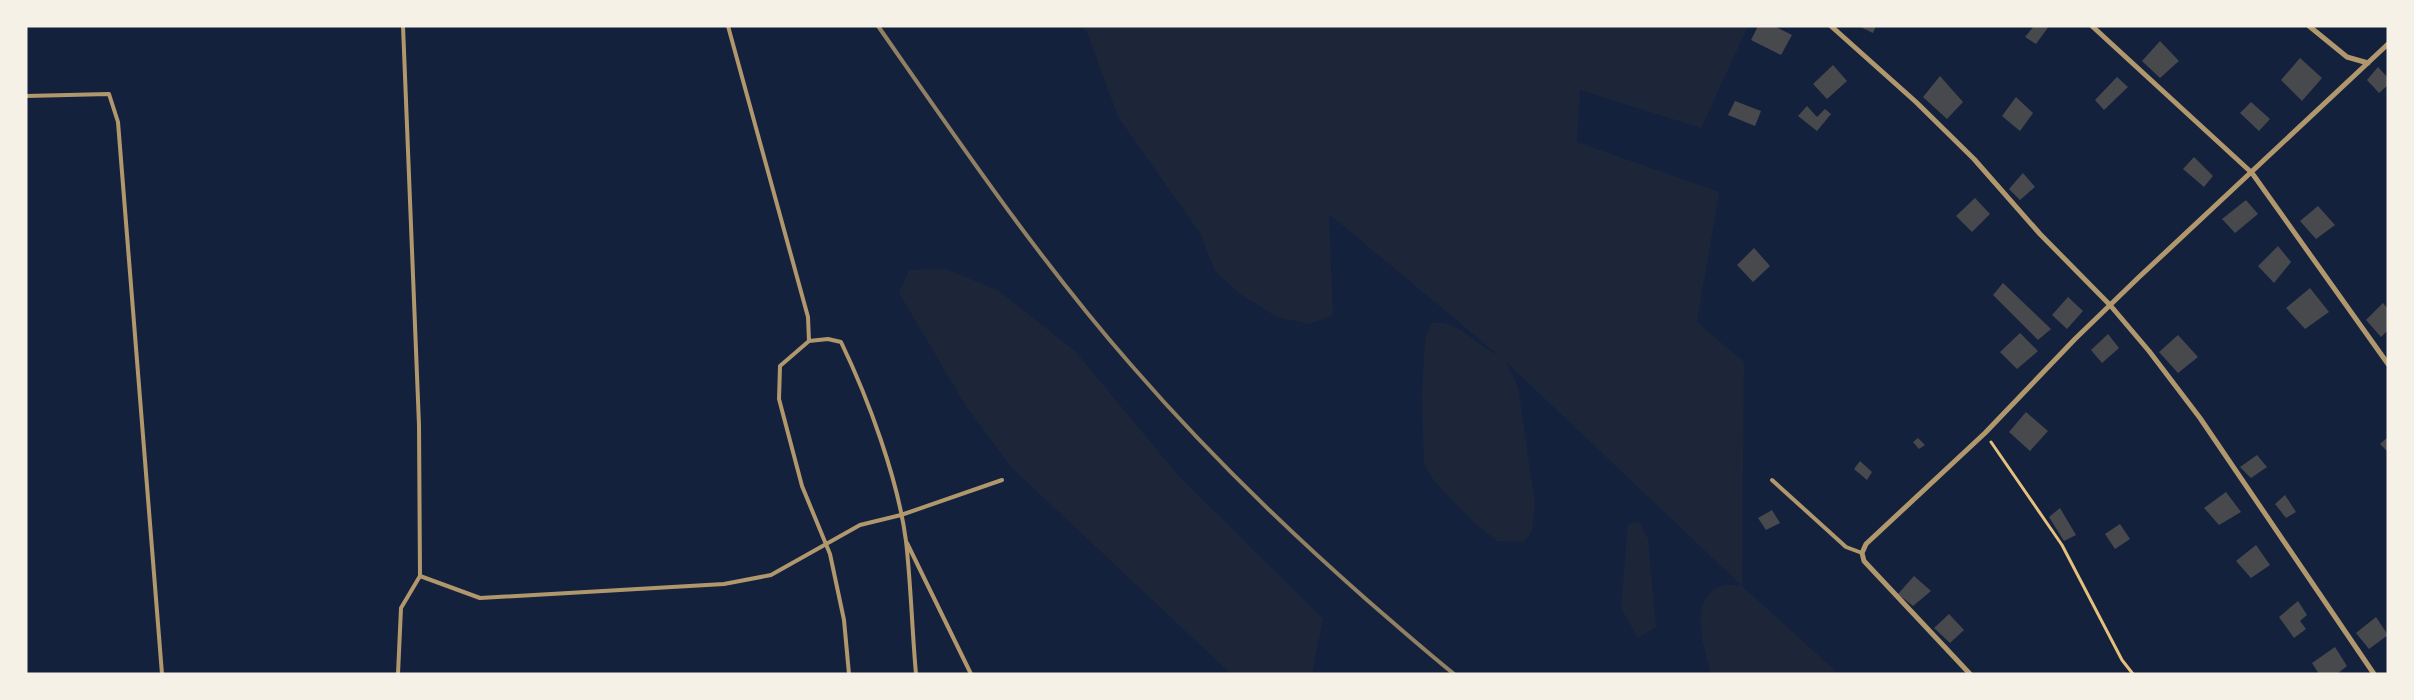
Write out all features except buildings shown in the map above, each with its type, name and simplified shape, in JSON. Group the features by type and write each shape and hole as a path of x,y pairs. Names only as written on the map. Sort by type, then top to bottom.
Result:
{"street":[{"path":"1832,26 1910,96 1968,153 2040,234 2110,305 2200,418 2374,674"},
{"path":"2092,26 2252,173 2388,364"},
{"path":"2309,26 2347,57 2368,63"},
{"path":"1970,674 1864,561 1862,553 1866,544 1985,433 2110,305 2386,46 2388,54"}],"lane":[{"path":"398,674 401,608 420,576 419,425 403,26"},
{"path":"728,26 808,317 809,342"},
{"path":"26,96 109,94 118,122 162,674"},
{"path":"848,674 844,620 826,544 802,486 779,399 780,366 809,342 828,339 842,342 862,386 893,482 906,540 916,674"},
{"path":"420,576 480,598 724,584 771,576 860,526 900,515 1002,480"},
{"path":"1772,480 1846,547 1862,553"},
{"path":"906,540 971,674"}],"path":[{"path":"1985,433 2062,544 2122,660 2134,674"}],"shaded area":[{"path":"1080,26 1748,26 1701,128 1580,90 1577,142 1719,192 1697,322 1744,362 1742,586 1839,674 1711,674 1702,638 1701,612 1711,592 1722,586 1741,585 1505,361 1518,387 1535,504 1532,532 1524,542 1497,541 1474,523 1434,481 1424,464 1422,395 1425,339 1431,323 1441,323 1458,329 1497,354 1329,214 1333,315 1309,324 1277,317 1240,294 1215,271 1200,233 1118,117 1087,32"},
{"path":"946,269 999,291 1075,351 1178,475 1323,619 1312,674 1231,674 1012,468 966,406 899,293 909,270"},
{"path":"1639,521 1648,539 1656,627 1638,638 1621,608 1628,524"}],"railway":[{"path":"878,26 969,157 1032,242 1098,326 1159,397 1245,487 1305,544 1454,674"}]}
